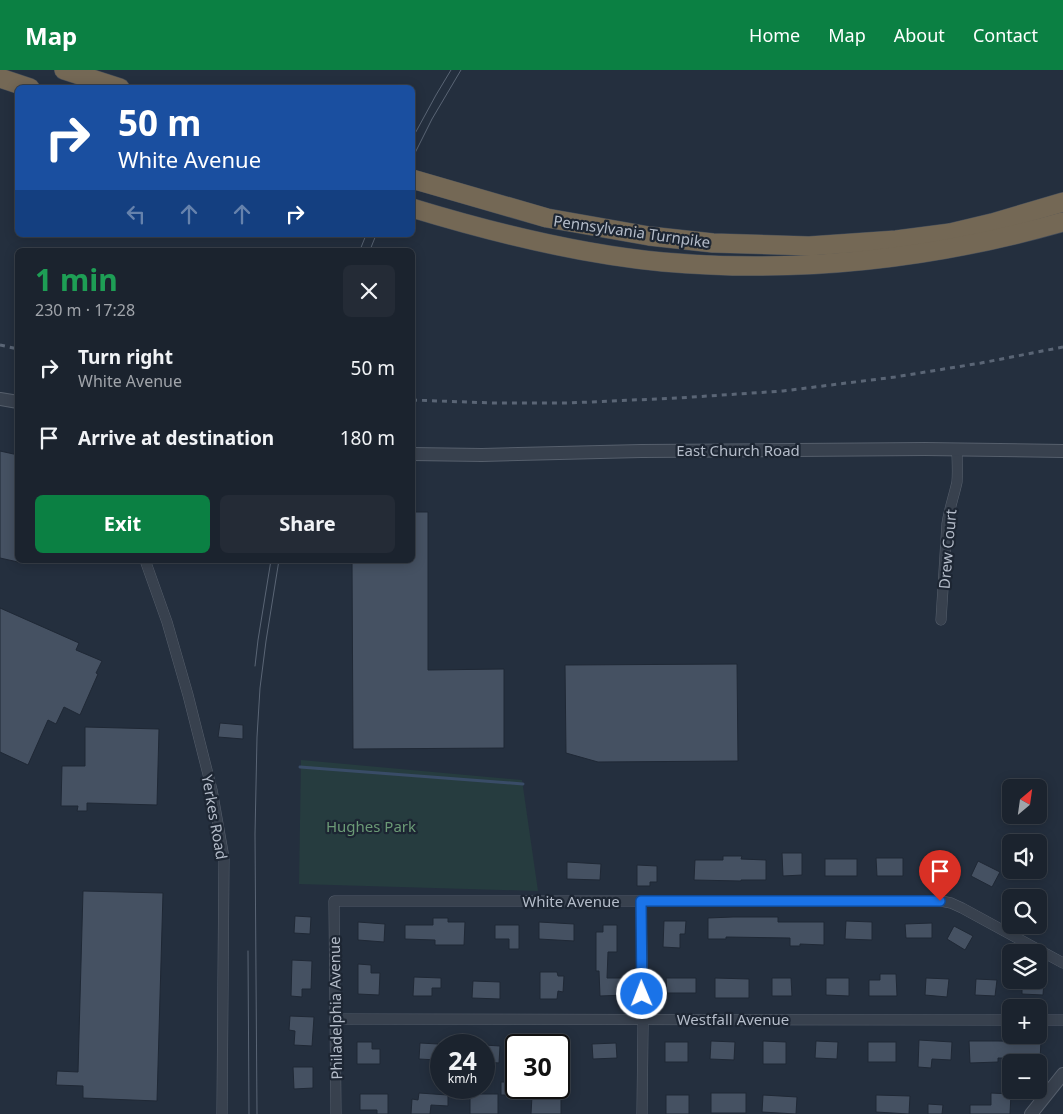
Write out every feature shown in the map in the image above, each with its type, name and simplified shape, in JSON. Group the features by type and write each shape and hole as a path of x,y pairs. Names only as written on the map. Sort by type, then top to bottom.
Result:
{"highway":[{"path":"64,70 111,85"},
{"path":"0,78 21,85"},
{"name":"Pennsylvania Turnpike","path":"415,180 546,218 649,236 713,243 809,246 896,240 950,233 1063,202"},
{"name":"Pennsylvania Turnpike","path":"421,211 497,232 572,248 662,262 714,266 788,265 880,260 976,244 1063,222"}],"street":[{"path":"0,399 15,402"},
{"name":"Drew Court","path":"942,620 947,524 957,479 957,450"},
{"name":"East Church Road","path":"415,454 482,455 651,451 1063,451"},
{"name":"Yerkes Road","path":"146,563 167,622 189,698 212,790 224,858 222,1114"},
{"name":"White Avenue","path":"334,901 940,901 951,902 1063,962"},
{"name":"Philadelphia Avenue","path":"334,901 336,1114"},
{"path":"641,901 642,1114"},
{"name":"Westfall Avenue","path":"335,1019 1002,1020"},
{"path":"1047,1020 1063,1020"},
{"path":"1031,1114 1063,1074"}],"green space":[{"name":"Hughes Park","path":"301,760 522,780 538,891 299,884"}],"building":[{"path":"0,451 15,454 15,561 0,558"},
{"path":"415,512 428,512 428,670 504,669 504,748 353,749 352,563 415,563"},
{"path":"0,608 79,643 76,650 102,661 80,715 64,707 56,724 48,720 28,765 0,752"},
{"path":"737,664 738,761 598,762 566,753 565,665"},
{"path":"220,723 243,725 243,739 218,737"},
{"path":"85,727 159,729 157,805 87,803 87,811 77,811 78,806 61,806 62,766 85,766"},
{"path":"782,853 802,853 802,875 783,876"},
{"path":"723,856 742,856 741,859 766,860 766,880 694,880 695,860 723,860"},
{"path":"926,857 950,859 949,876 925,875"},
{"path":"876,858 903,858 903,876 877,876"},
{"path":"825,859 857,859 857,876 825,876"},
{"path":"978,861 1000,872 992,887 971,876"},
{"path":"567,862 601,864 600,880 567,879"},
{"path":"637,865 657,866 657,882 650,882 650,886 637,886"},
{"path":"83,891 163,893 157,1101 83,1098 83,1086 56,1085 57,1071 78,1072"},
{"path":"295,916 311,917 310,934 294,933"},
{"path":"778,917 778,922 824,922 824,945 800,944 800,946 790,946 790,938 726,937 726,939 708,939 708,918"},
{"path":"433,918 448,918 448,922 465,922 464,945 435,945 435,940 405,939 405,925 433,925"},
{"path":"664,921 686,921 685,934 680,934 680,948 663,947"},
{"path":"846,921 872,922 872,940 845,939"},
{"path":"358,922 385,924 384,942 358,940"},
{"path":"539,922 574,924 574,941 539,939"},
{"path":"932,923 932,938 906,938 905,924"},
{"path":"495,925 519,925 519,949 509,949 509,939 495,939"},
{"path":"603,925 617,925 617,952 608,952 607,978 626,978 626,995 600,996 599,971 596,971 596,932 603,932"},
{"path":"954,926 973,936 965,950 947,939"},
{"path":"292,960 312,961 311,989 302,989 302,997 291,996"},
{"path":"358,964 371,965 371,973 380,973 379,995 358,994"},
{"path":"540,972 557,972 558,976 564,976 563,992 558,991 557,999 540,999"},
{"path":"880,974 896,974 897,996 869,996 869,980 880,980"},
{"path":"414,977 441,978 441,988 432,988 432,996 413,996"},
{"path":"666,978 696,978 696,993 667,993"},
{"path":"715,978 749,979 749,998 715,998"},
{"path":"772,978 791,978 792,996 772,996"},
{"path":"826,978 849,978 849,996 826,995"},
{"path":"926,978 949,979 947,997 925,995"},
{"path":"976,979 997,980 995,996 975,995"},
{"path":"473,981 500,982 500,999 472,998"},
{"path":"1022,989 1043,989 1043,995 1022,994"},
{"path":"290,1016 314,1017 312,1046 294,1045 295,1031 289,1030"},
{"path":"919,1040 952,1042 951,1060 932,1059 931,1068 918,1067"},
{"path":"711,1041 735,1042 734,1060 710,1059"},
{"path":"763,1041 786,1042 786,1064 763,1064"},
{"path":"816,1041 838,1042 837,1059 815,1058"},
{"path":"969,1041 1002,1041 1002,1044 1041,1044 1040,1054 1002,1054 1002,1058 998,1058 998,1062 970,1063"},
{"path":"357,1042 372,1042 372,1049 380,1049 380,1064 357,1064"},
{"path":"665,1042 688,1042 688,1062 665,1062"},
{"path":"868,1042 896,1042 896,1062 868,1062"},
{"path":"420,1043 430,1044 430,1060 419,1059"},
{"path":"616,1043 617,1058 593,1059 592,1044"},
{"path":"495,1046 500,1046 499,1063 495,1063"},
{"path":"293,1067 313,1067 313,1088 294,1089"},
{"path":"501,1082 505,1082 505,1095 501,1095"},
{"path":"419,1093 430,1094 430,1099 448,1099 448,1106 431,1105 430,1114 411,1114 412,1099 418,1100"},
{"path":"711,1093 746,1093 746,1113 711,1113"},
{"path":"991,1093 1002,1094 1002,1099 1011,1099 1010,1114 970,1114 970,1105 991,1105"},
{"path":"360,1094 388,1094 388,1114 377,1114 377,1110 360,1110"},
{"path":"495,1094 498,1094 498,1114 470,1114 470,1099 495,1099"},
{"path":"666,1095 689,1095 689,1114 666,1114"},
{"path":"763,1095 797,1097 796,1114 762,1112"},
{"path":"876,1095 910,1096 909,1114 876,1112"},
{"path":"532,1099 561,1099 561,1114 531,1114"},
{"path":"928,1104 943,1105 942,1114 928,1114"}],"waterway":[{"path":"300,767 523,784"}],"tram line":[{"path":"415,134 451,70"},
{"path":"415,153 432,119 461,70"},
{"path":"361,248 365,237"},
{"path":"371,248 375,237"},
{"path":"255,666 271,563"},
{"path":"257,1114 255,834 257,737 260,688 279,563"},
{"path":"248,951 249,1114"}],"railway":[{"path":"0,345 15,348"},
{"path":"415,400 568,403 783,391 895,377 1063,347"}],"route":[{"path":"642,994 641,901 940,901"}]}
